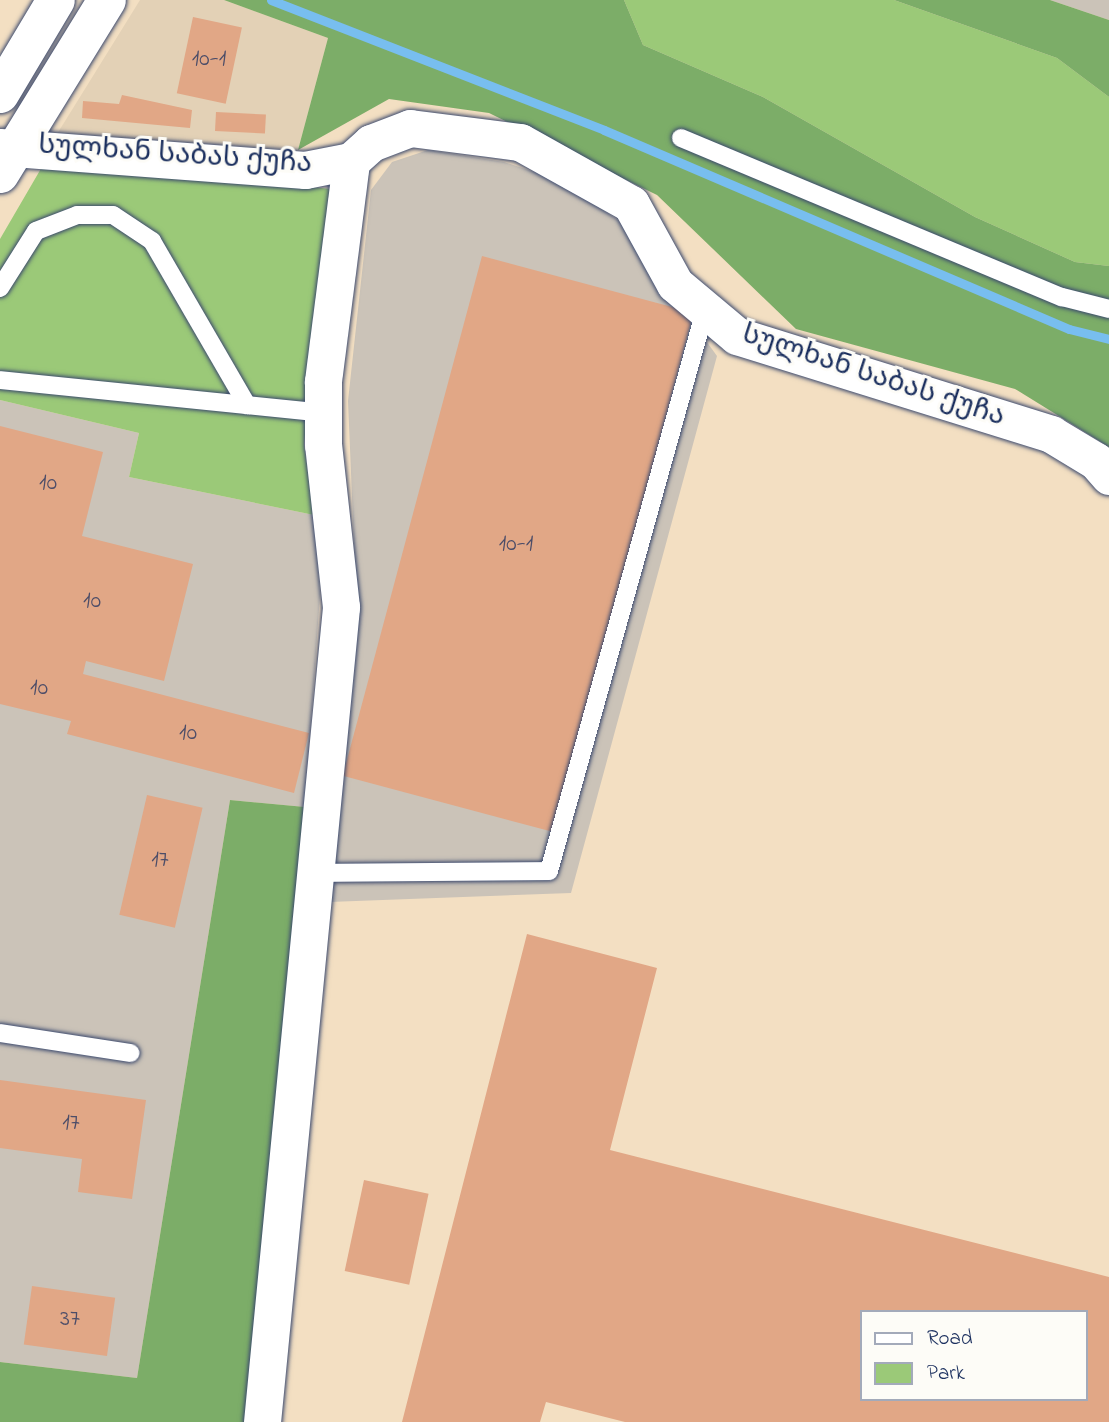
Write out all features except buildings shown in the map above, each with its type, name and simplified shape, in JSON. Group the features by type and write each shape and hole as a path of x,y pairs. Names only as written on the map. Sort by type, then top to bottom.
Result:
{"main road":[{"path":"0,94 56,0"},
{"path":"5,156 107,0"}],"street":[{"name":"სულხან საბას ქუჩა","path":"5,156 304,170 351,161 370,143 410,128 520,142 631,204 675,285 704,314 737,336 1051,434 1096,461 1109,476"},
{"path":"262,1422 341,607 323,413 351,161"}],"lane":[{"path":"681,138 1062,297 1109,309"},
{"path":"0,288 36,230 77,215 113,215 152,241 247,405"},
{"path":"315,873 549,871 704,314"},
{"path":"0,380 323,413"},
{"path":"0,1033 130,1053"}],"shaded area":[{"path":"140,0 224,0 328,38 298,150 57,134"},
{"path":"1050,0 1109,0 1109,20"},
{"path":"428,150 504,162 561,181 619,221 717,356 571,893 329,902 356,591 348,401 371,190 392,162"},
{"path":"0,400 139,433 129,477 314,515 320,595 305,807 230,800 137,1378 0,1362"}],"green space":[{"path":"224,0 624,0 643,45 763,97 975,217 1075,262 1109,266 1109,447 1015,389 796,329 657,195 489,113 389,99 298,150 328,38"},
{"path":"624,0 894,0 1057,58 1109,97 1109,266 1075,262 975,217 763,97 643,45"},
{"path":"894,0 1050,0 1109,20 1109,97 1057,58"},
{"path":"46,160 331,189 304,444 314,515 129,477 139,433 0,400 0,239"},
{"path":"230,800 305,807 249,1422 0,1422 0,1362 137,1378"}],"waterway":[{"path":"271,0 604,130 1069,329 1109,339"}]}
